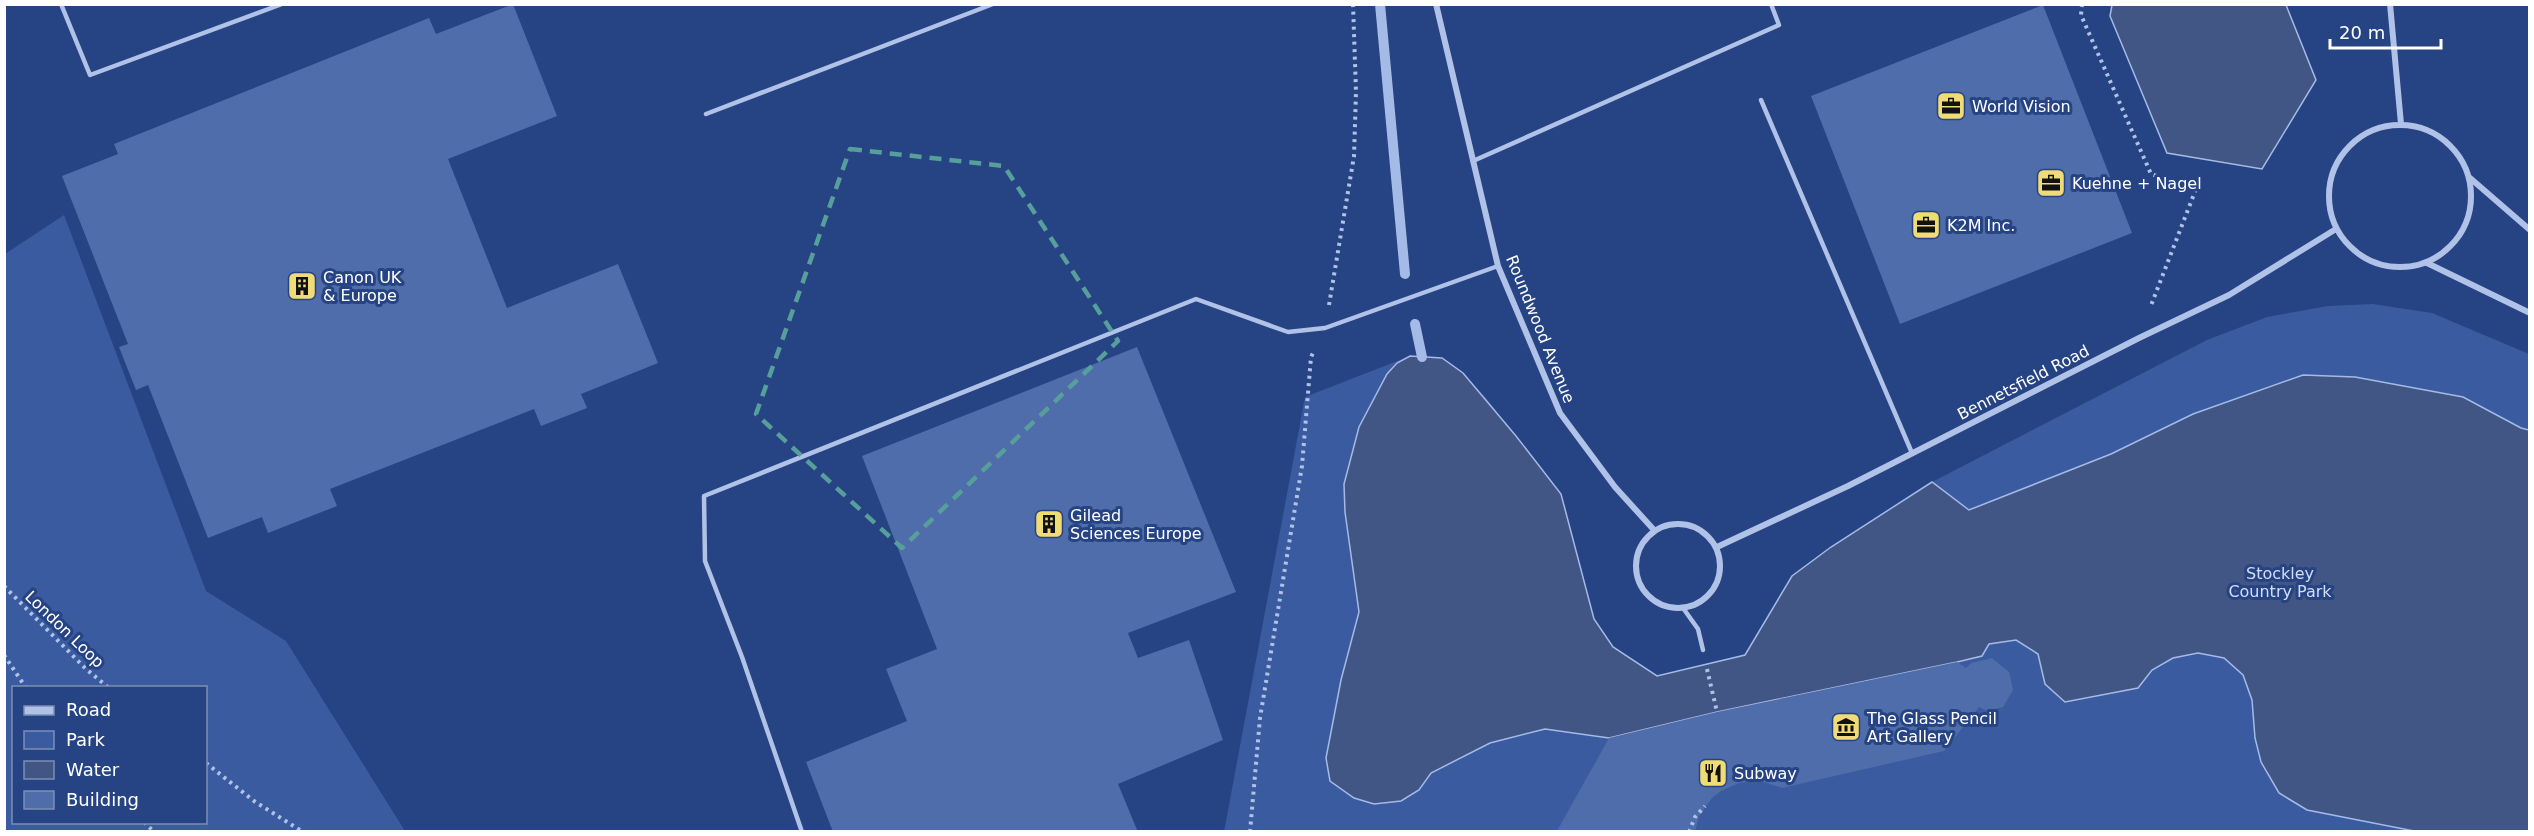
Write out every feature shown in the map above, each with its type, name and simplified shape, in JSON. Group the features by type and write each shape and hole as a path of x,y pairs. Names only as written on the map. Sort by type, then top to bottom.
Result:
{"street":[{"name":"Roundwood Avenue","path":"1436,4 1498,266 1560,413 1615,487 1654,530"},
{"path":"2390,4 2401,124"},
{"path":"2401,124 2419,127 2436,134 2451,146 2462,160 2469,177 2472,194 2470,211 2464,228 2455,242 2442,254 2427,262 2406,267 2385,266 2366,259 2349,246 2336,229 2328,198 2335,166 2355,140 2369,131 2401,124"},
{"path":"2469,177 2529,230"},
{"name":"Bennetsfield Road","path":"1717,547 2229,295 2336,229"},
{"path":"2427,262 2529,313"},
{"path":"1682,523 1696,527 1708,535 1717,547 1721,560 1716,586 1696,605 1668,608 1645,593 1638,580 1635,567 1637,553 1644,540 1654,530 1667,524 1682,523"}],"lane":[{"path":"61,4 90,75 282,4"},
{"path":"706,114 993,4"},
{"path":"1473,161 1779,25 1771,4"},
{"path":"1761,99 1912,453"},
{"path":"802,831 742,657 705,561 704,496 1196,299 1288,332 1325,328 1498,266"},
{"path":"1683,608 1698,629 1703,650"}],"path":[{"path":"1250,831 1260,718 1302,466 1311,357 1325,328 1354,156 1356,92 1353,4"},
{"path":"2082,4 2081,15 2151,174 2196,189 2139,338"},
{"name":"London Loop","path":"4,586 86,669 108,686"},
{"path":"1703,650 1717,712"},
{"path":"4,655 25,686"},
{"path":"207,764 254,801 303,831"},
{"path":"1689,831 1695,817 1705,806"}],"highlighted area":[{"path":"850,149 1004,166 1118,341 902,548 756,414"}],"green space":[{"path":"64,215 206,591 286,641 405,831 5,831 5,254"},
{"name":"Stockley Country Park","path":"2373,304 2432,313 2529,354 2529,831 1224,832 1305,397 1410,356 1442,358 1463,373 1486,398 1561,494 1594,619 1613,647 1657,676 1745,655 1792,576 1831,547 1932,482 2207,340 2267,317 2328,306"}],"water":[{"path":"2112,5 2286,5 2316,80 2262,169 2167,153 2110,16"},
{"name":"Stockley Country Park","path":"1410,356 1442,358 1463,373 1561,494 1594,619 1613,647 1657,676 1745,655 1792,576 1831,547 1932,482 1969,510 2111,454 2193,414 2303,375 2355,377 2463,397 2529,430 2529,831 2414,831 2307,810 2279,793 2261,762 2255,738 2252,700 2243,675 2224,658 2198,653 2173,658 2152,670 2138,688 2065,702 2045,684 2038,654 2016,640 1989,644 1982,656 1717,712 1609,738 1545,729 1490,743 1431,773 1419,790 1401,801 1374,804 1354,798 1330,781 1326,758 1341,680 1359,612 1345,512 1344,484 1359,427 1387,374 1397,363"}],"building":[{"name":"Canon UK & Europe","path":"513,4 557,116 448,159 507,308 618,264 658,363 581,394 587,408 541,426 534,409 330,489 337,506 268,533 262,517 208,538 148,385 136,390 119,347 128,344 62,176 118,154 114,144 429,18 436,34"},
{"path":"2043,5 2132,233 1900,324 1811,96"},
{"name":"Gilead Sciences Europe","path":"1137,347 1236,592 1128,633 1138,658 1189,640 1223,740 1118,784 1138,832 833,832 806,762 907,721 886,669 937,649 862,456"},
{"path":"1992,658 2009,672 2013,690 2003,707 1987,711 1979,707 1944,751 1782,788 1760,781 1739,783 1712,798 1699,816 1695,832 1557,831 1609,738 1717,712 1957,662 1966,668 1971,663"}],"waterway":[{"path":"1380,4 1405,274"},
{"path":"1415,324 1422,357"}],"place":[{"name":"World Vision","path":"1951,106"},
{"name":"Kuehne + Nagel","path":"2051,183"},
{"name":"K2M Inc.","path":"1926,225"},
{"name":"Canon UK & Europe","path":"302,286"},
{"name":"Gilead Sciences Europe","path":"1049,524"},
{"name":"The Glass Pencil Art Gallery","path":"1846,727"},
{"name":"Subway","path":"1713,773"}]}
